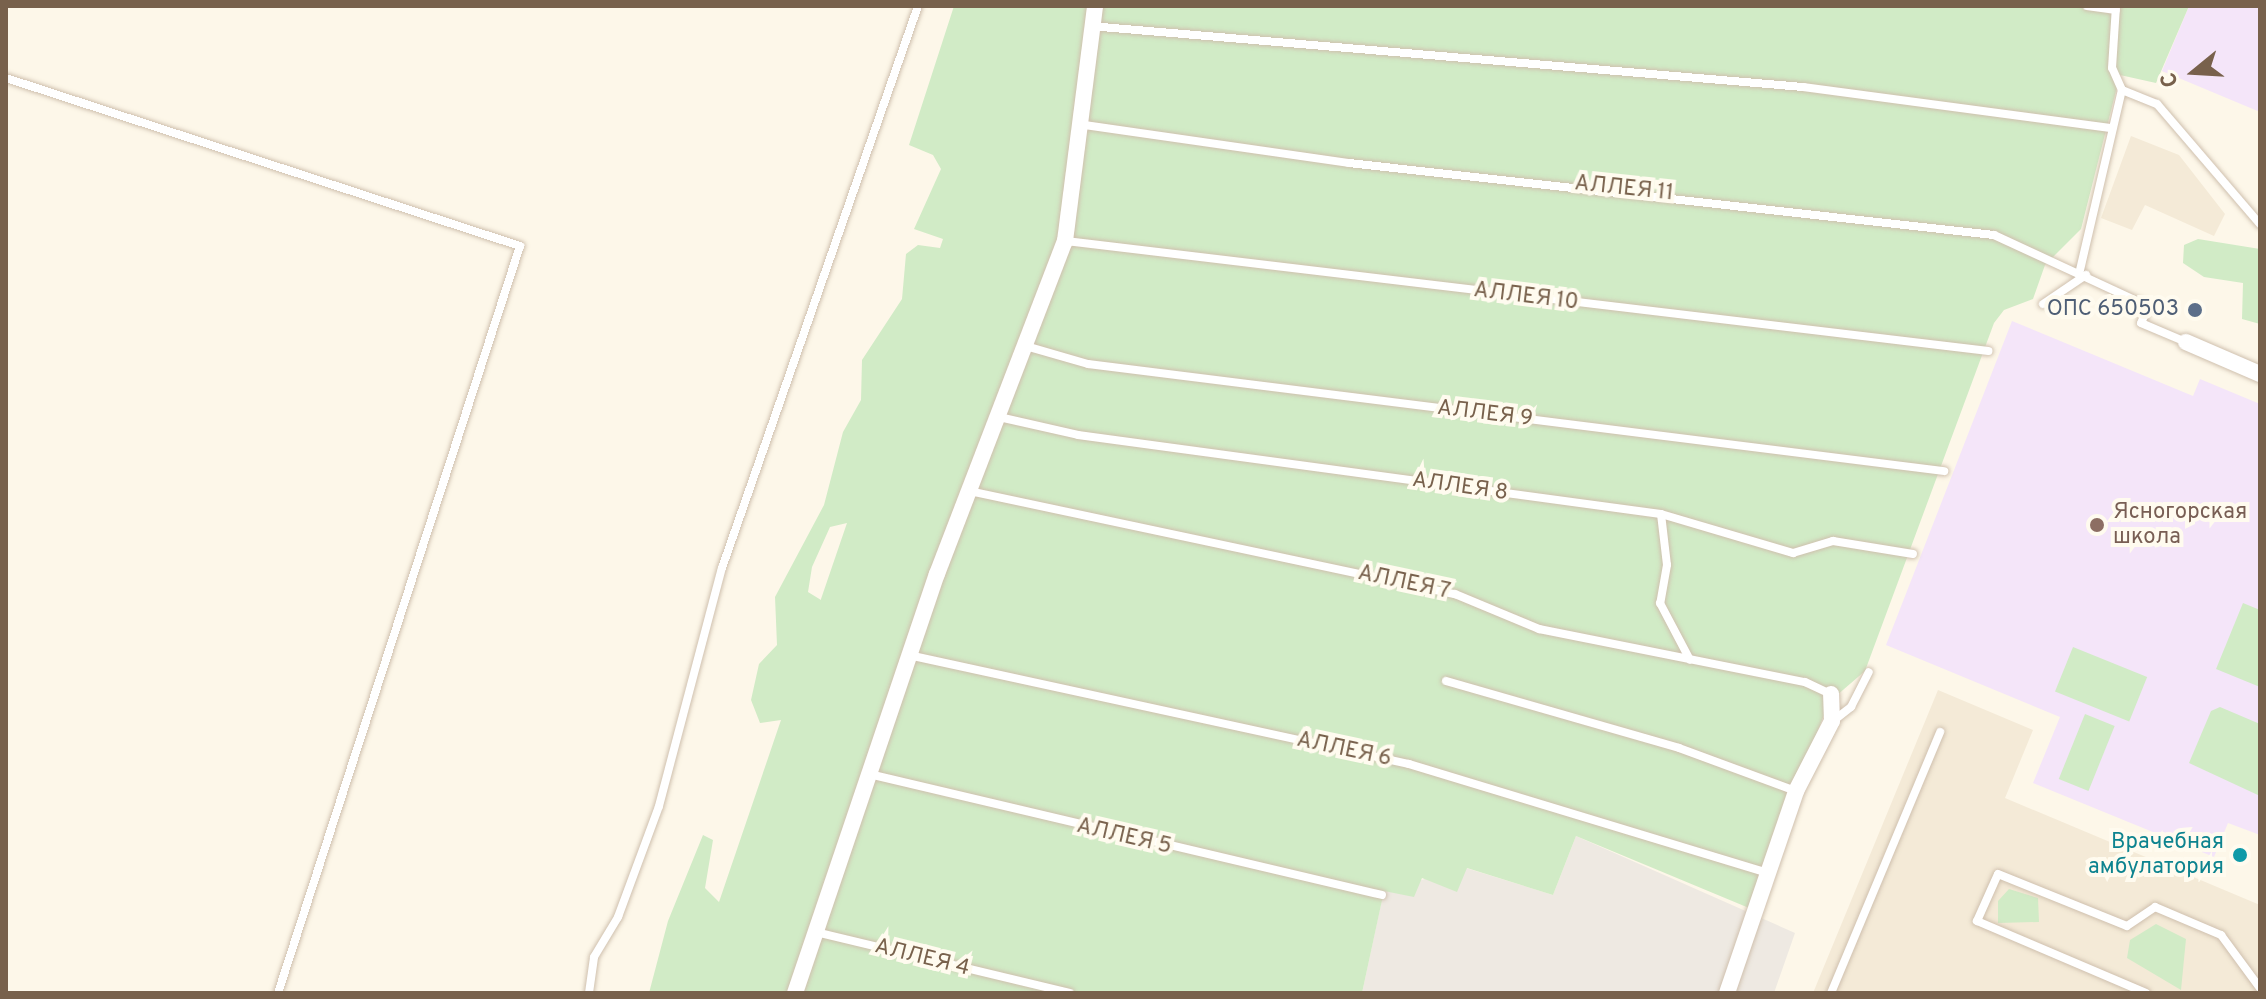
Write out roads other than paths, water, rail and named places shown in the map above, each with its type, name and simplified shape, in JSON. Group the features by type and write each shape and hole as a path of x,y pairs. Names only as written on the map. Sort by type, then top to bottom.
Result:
{"street":[{"path":"795,993 820,933 868,774 913,656 969,491 1029,347 1065,241 1085,125 1090,26 1095,6"},
{"path":"2186,342 2256,368"},
{"path":"1727,993 1796,791 1832,721 1831,694"}],"lane":[{"path":"589,993 594,957 618,917 659,806 722,568 918,6"},
{"path":"2043,304 2083,273 2122,90 2112,68 2116,8 2087,6"},
{"path":"1090,26 1803,87 2112,128"},
{"path":"6,78 520,246 278,993"},
{"path":"2122,90 2157,104 2260,224"},
{"name":"АЛЛЕЯ 11","path":"1085,125 1349,163 1994,235 2083,273 2148,306 2141,323 2186,342"},
{"name":"АЛЛЕЯ 10","path":"1065,241 1988,351"},
{"name":"АЛЛЕЯ 9","path":"1029,347 1088,364 1944,471"},
{"name":"АЛЛЕЯ 8","path":"999,417 1078,435 1661,514 1793,553 1833,541 1913,554"},
{"name":"АЛЛЕЯ 7","path":"969,491 1455,594 1539,629 1805,682 1831,694"},
{"path":"1661,514 1667,565 1660,603 1690,660"},
{"name":"АЛЛЕЯ 6","path":"913,656 1409,764 1768,873"},
{"path":"1832,721 1851,707 1869,672"},
{"path":"1446,681 1679,748 1796,791"},
{"path":"1831,993 1940,732"},
{"name":"АЛЛЕЯ 5","path":"868,774 1382,895"},
{"path":"2146,993 1977,921 1998,874 2127,926 2155,907 2221,935 2260,988"},
{"name":"АЛЛЕЯ 4","path":"820,933 1070,993"}],"place":[{"name":"ОПС 650503","path":"2195,310"},
{"name":"Ясногорская школа","path":"2097,525"},
{"name":"Врачебная амбулатория","path":"2240,855"}]}
